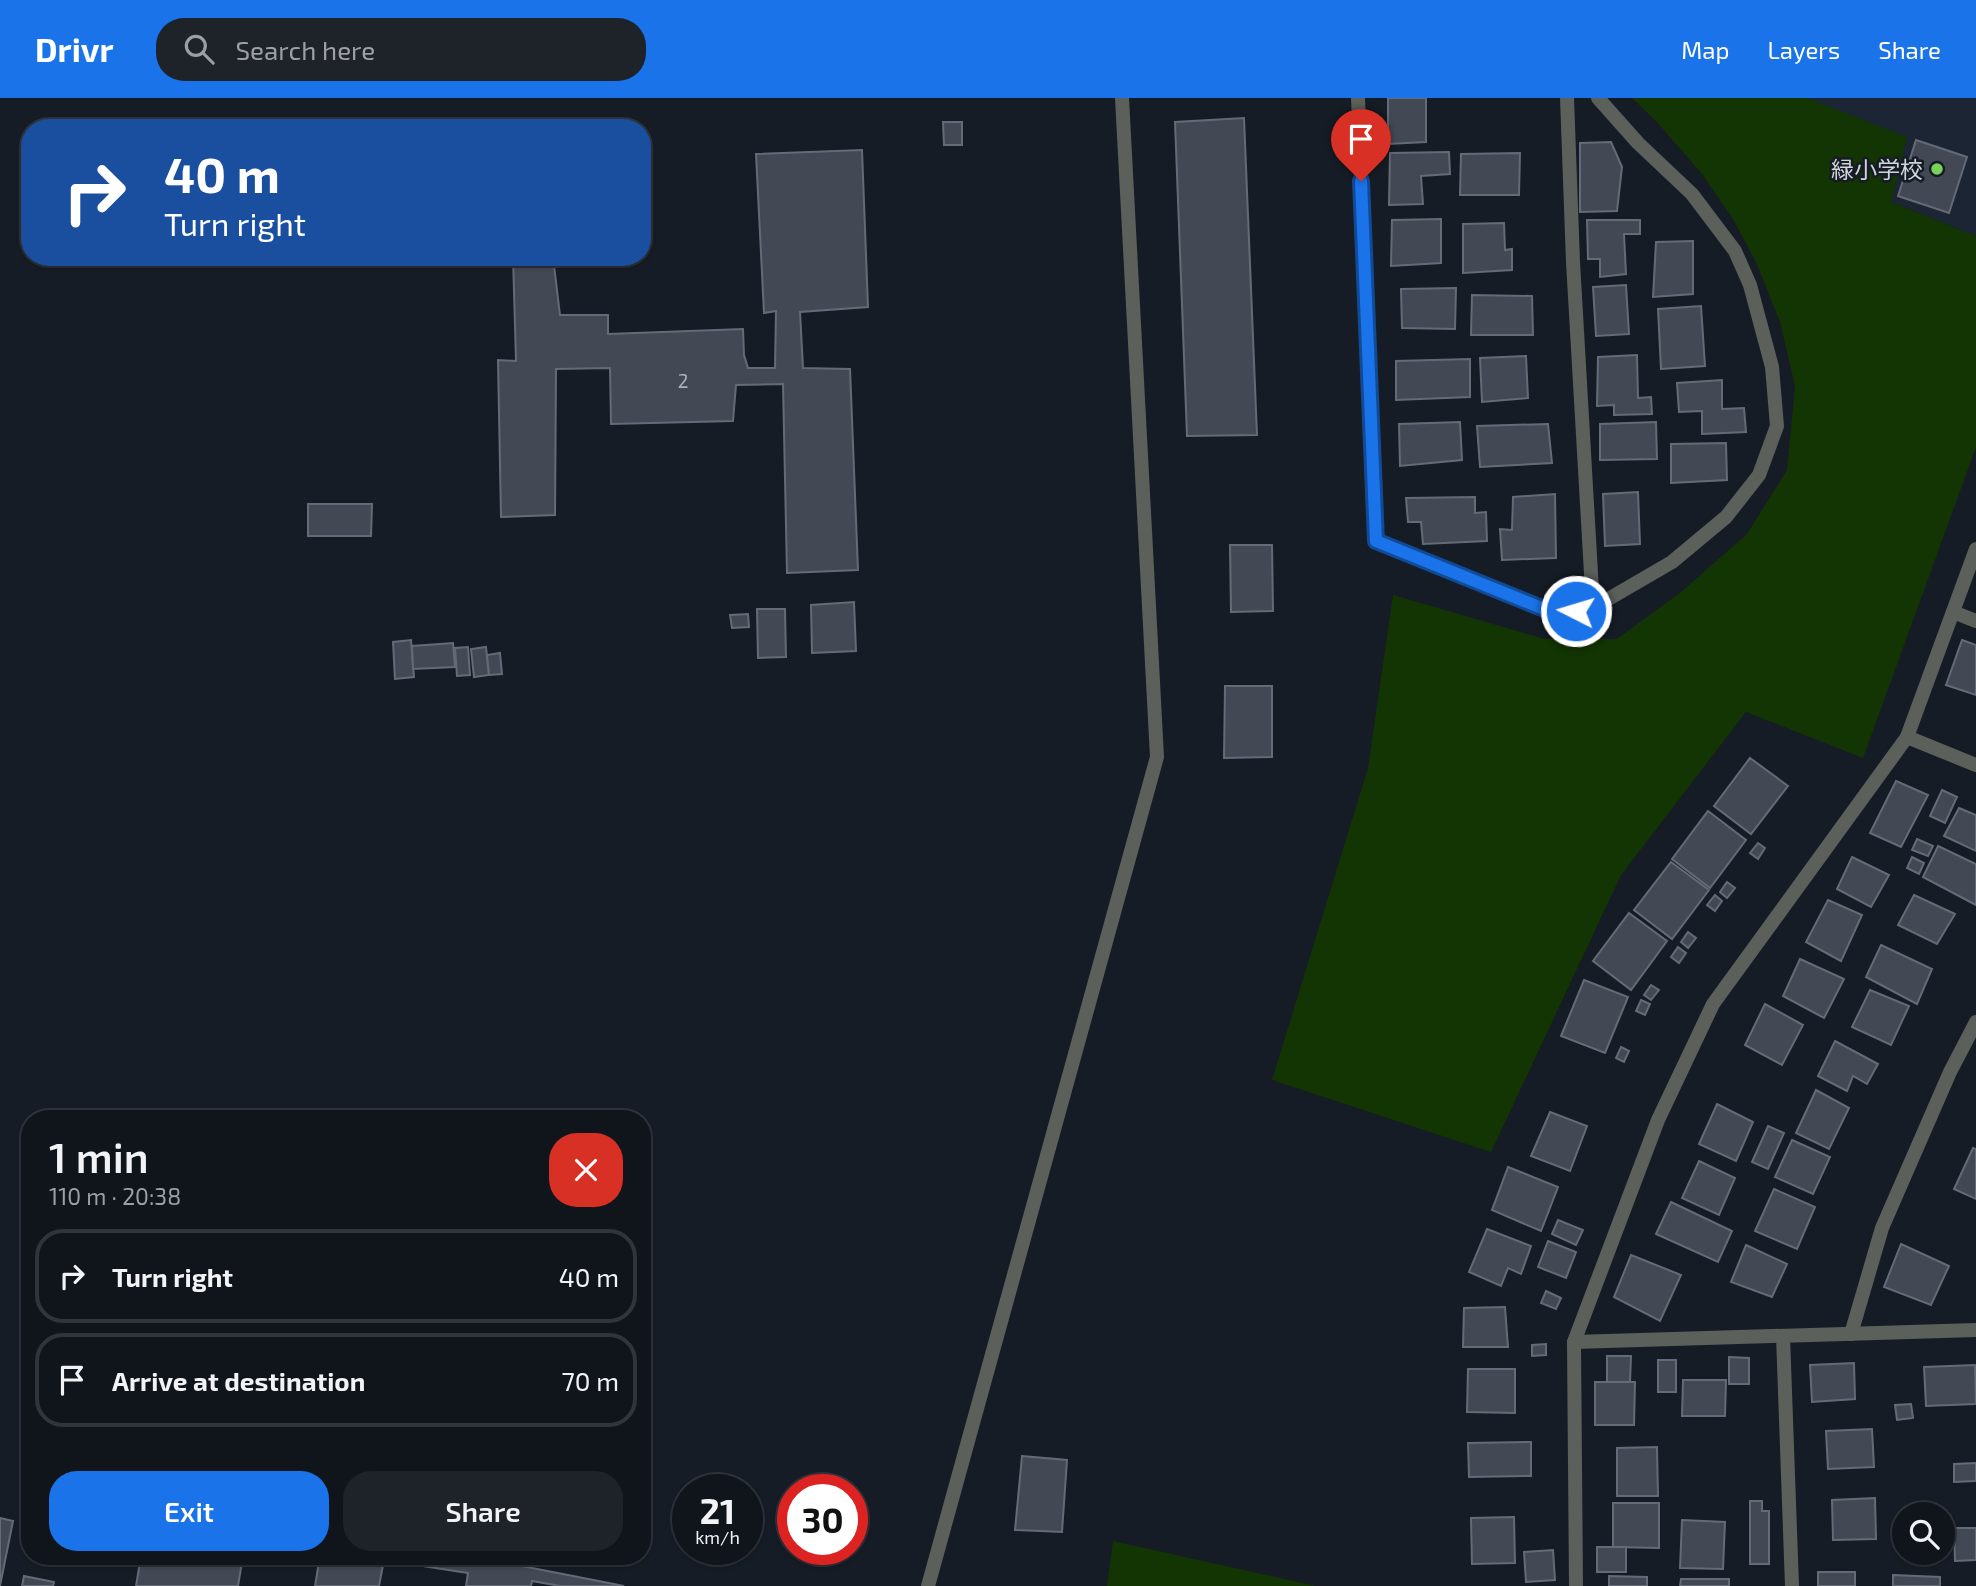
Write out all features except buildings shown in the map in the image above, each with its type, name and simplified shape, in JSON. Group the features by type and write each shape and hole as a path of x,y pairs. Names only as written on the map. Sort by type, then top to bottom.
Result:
{"street":[{"path":"928,1586 1157,757 1122,98"},
{"path":"1358,98 1376,541 1559,615 1593,608 1672,562 1726,517 1759,475 1777,426 1772,367 1767,345 1750,285 1735,251 1692,194 1638,143 1598,98"},
{"path":"1567,98 1593,608"},
{"path":"1576,1586 1574,1342 1658,1120 1713,1004 1907,737 1976,549"},
{"path":"1953,612 1976,621"},
{"path":"1907,737 1976,765"},
{"path":"1851,1334 1882,1228 1950,1072 1976,1022"},
{"path":"1574,1342 1976,1330"},
{"path":"1783,1336 1791,1586"}],"shaded area":[{"name":"緑小学校","path":"1807,98 1976,98 1976,236 1891,202"}],"green space":[{"path":"1632,98 1807,98 1907,137 1891,202 1976,236 1976,447 1863,758 1746,712 1621,875 1491,1152 1272,1080 1368,768 1393,595 1545,639 1617,639 1681,592 1747,534 1787,470 1795,386 1780,322 1756,262 1733,219 1702,174"},
{"path":"1113,1541 1316,1586 1107,1586"}],"place":[{"name":"緑小学校","path":"1937,169"}],"route":[{"path":"1361,181 1376,541 1559,615 1576,611"}]}
